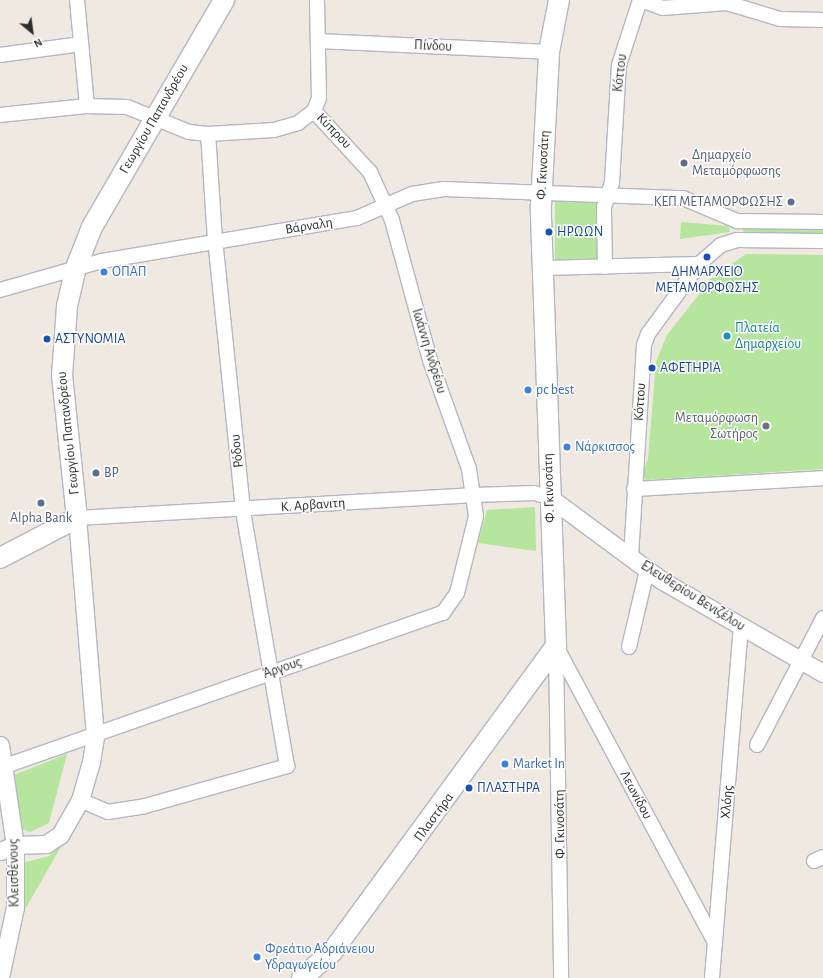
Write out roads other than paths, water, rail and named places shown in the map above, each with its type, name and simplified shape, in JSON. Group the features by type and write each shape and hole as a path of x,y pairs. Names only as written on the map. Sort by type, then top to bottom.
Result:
{"main road":[{"name":"Γεωργίου Παπανδρέου","path":"77,518 62,376 66,306 75,270 92,227 224,0"},
{"name":"Φ. Γκινοσάτη","path":"556,646 549,497 541,192 549,52 559,0"},
{"path":"0,558 77,518"},
{"name":"Πλαστήρα","path":"302,978 332,952 556,646"}],"street":[{"path":"77,0 87,106"},
{"name":"Κύπρου","path":"317,0 319,98 314,112 370,172 385,206"},
{"path":"640,0 663,8 727,3 780,19 823,20"},
{"name":"Κόττου","path":"605,267 604,207 612,182 618,65 640,0"},
{"name":"Πίνδου","path":"318,40 549,52"},
{"path":"0,56 81,44"},
{"path":"0,116 87,106 127,107 190,132 208,134 274,130 298,123 314,112"},
{"name":"Ρόδου","path":"80,800 108,812 145,806 287,766 269,672 243,510 215,241 208,134"},
{"name":"Βάρναλη","path":"0,290 75,270 102,261 357,218 412,194 444,189 683,198 737,221"},
{"name":"Ιωάννη Ανδρέου","path":"385,206 392,220 430,360 475,495"},
{"path":"823,222 737,221 737,240 823,241"},
{"name":"Κόττου","path":"631,557 644,345 662,311 698,264 721,245 737,240"},
{"path":"542,268 698,264"},
{"path":"634,489 823,478"},
{"name":"Κ. Αρβανιτη","path":"77,518 243,510 475,495 534,493 549,497"},
{"name":"Άργους","path":"5,766 95,736 269,672 443,612 457,593 476,516 475,495"},
{"name":"Ελευθερίου Βενιζέλου","path":"549,497 647,570 741,627 823,673"},
{"name":"Γεωργίου Παπανδρέου","path":"7,848 41,845 55,838 80,800 95,736 77,518"},
{"path":"629,647 647,570"},
{"path":"757,745 804,662 823,618"},
{"name":"Χλόης","path":"712,978 741,627"},
{"name":"Λεωνίδου","path":"556,646 716,943"},
{"name":"Φ. Γκινοσάτη","path":"556,646 561,978"},
{"name":"Κλεισθένους","path":"0,745 5,766 7,848 15,907 0,977"}],"place":[{"name":"Δημαρχείο Μεταμόρφωσης","path":"684,163"},
{"name":"ΚΕΠ ΜΕΤΑΜΟΡΦΩΣΗΣ","path":"791,202"},
{"name":"ΗΡΩΩΝ","path":"549,232"},
{"name":"ΔΗΜΑΡΧΕΙΟ ΜΕΤΑΜΟΡΦΩΣΗΣ","path":"707,257"},
{"name":"ΟΠΑΠ","path":"104,272"},
{"name":"Πλατεία Δημαρχείου","path":"727,336"},
{"name":"ΑΣΤΥΝΟΜΙΑ","path":"47,339"},
{"name":"ΑΦΕΤΗΡΙΑ","path":"652,368"},
{"name":"pc best","path":"528,390"},
{"name":"Μεταμόρφωση Σωτήρος","path":"766,426"},
{"name":"Νάρκισσος","path":"567,447"},
{"name":"BP","path":"96,473"},
{"name":"Alpha Bank","path":"41,503"},
{"name":"Market In","path":"505,764"},
{"name":"ΠΛΑΣΤΗΡΑ","path":"469,788"},
{"name":"Φρεάτιο Αδριάνειου Υδραγωγείου","path":"257,957"}]}
